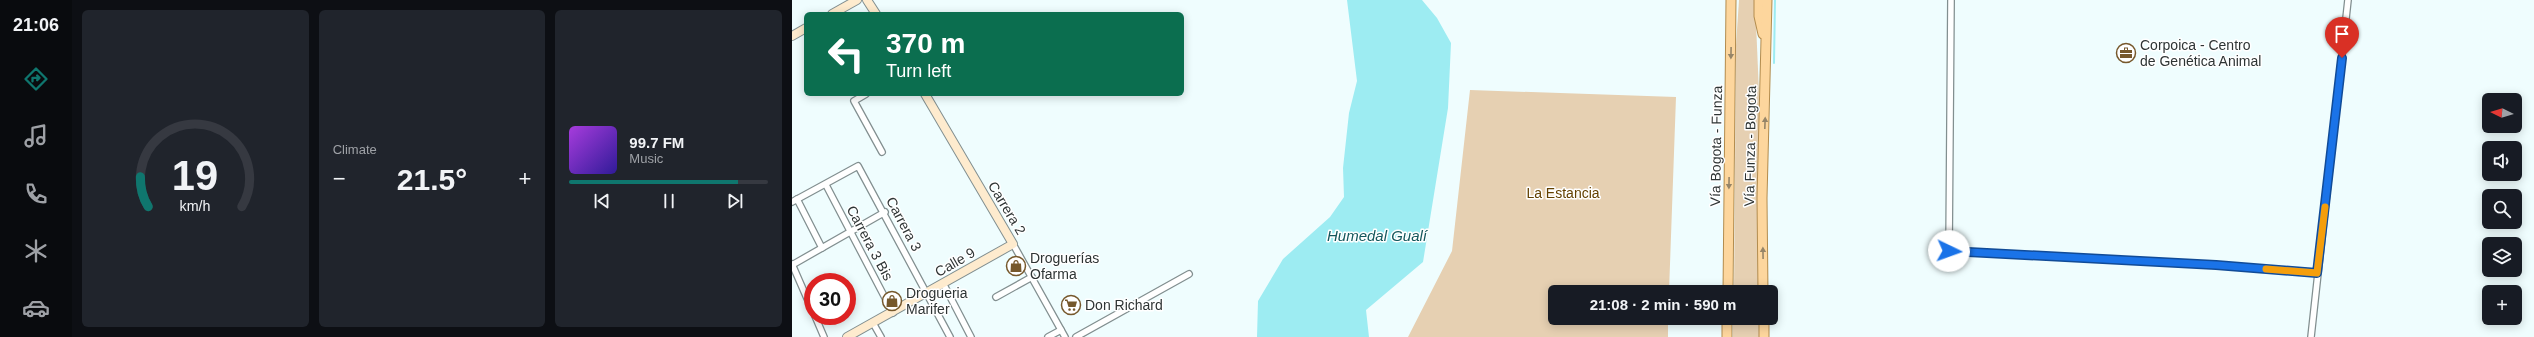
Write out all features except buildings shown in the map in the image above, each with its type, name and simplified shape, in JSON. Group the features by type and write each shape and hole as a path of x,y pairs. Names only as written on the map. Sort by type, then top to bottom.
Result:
{"main road":[{"path":"836,12 857,0"},
{"path":"867,0 875,12"},
{"name":"Vía Bogota - Funza","path":"1728,285 1732,35 1731,0"},
{"path":"1732,35 1735,0"},
{"path":"1759,0 1759,16 1767,51"},
{"name":"Vía Funza - Bogota","path":"1763,285 1762,198 1767,51 1767,0"},
{"path":"792,36 804,29"},
{"name":"Carrera 2","path":"926,96 1013,244"},
{"name":"Calle 9","path":"847,337 893,313 1013,244"},
{"path":"1727,325 1727,337"},
{"path":"1764,325 1764,337"}],"street":[{"path":"1951,0 1949,251 2216,265 2317,273"},
{"path":"2311,337 2348,0"},
{"path":"863,96 854,101 882,152"},
{"name":"Carrera 3","path":"826,184 858,166 885,212 950,337"},
{"path":"822,248 794,201 826,184"},
{"name":"Carrera 3 Bis","path":"826,184 893,313"},
{"path":"804,291 792,264 852,232 885,212"},
{"name":"Carrera 2","path":"1013,244 1065,337"},
{"path":"1076,337 1189,274"},
{"path":"996,297 1032,277"},
{"path":"943,283 971,337"},
{"path":"874,323 881,337"},
{"path":"818,325 824,337"},
{"path":"1048,337 1061,330"}],"green space":[{"path":"1739,0 1755,0 1760,116 1760,285 1734,285 1736,45"},
{"name":"La Estancia","path":"1470,90 1676,97 1669,285 1548,285 1548,325 1668,325 1668,337 1408,337 1452,251"},
{"path":"1733,325 1761,325 1761,337 1733,337"}],"water":[{"name":"Humedal Gualí","path":"1347,0 1422,0 1437,18 1451,43 1448,108 1423,262 1366,310 1369,337 1257,337 1258,301 1283,259 1330,217 1344,197 1343,168 1349,113 1357,81"}],"waterway":[{"path":"1774,63 1775,0"}],"slow traffic":[{"path":"2266,269 2317,273 2325,207"}],"place":[{"name":"Corpoica - Centro de Genética Animal","path":"2126,53"},
{"name":"Droguerías Ofarma","path":"1016,266"},
{"name":"Drogueria Marifer","path":"892,301"},
{"name":"Don Richard","path":"1071,305"}],"route":[{"path":"1949,251 2216,265 2317,273 2342,58"}]}
